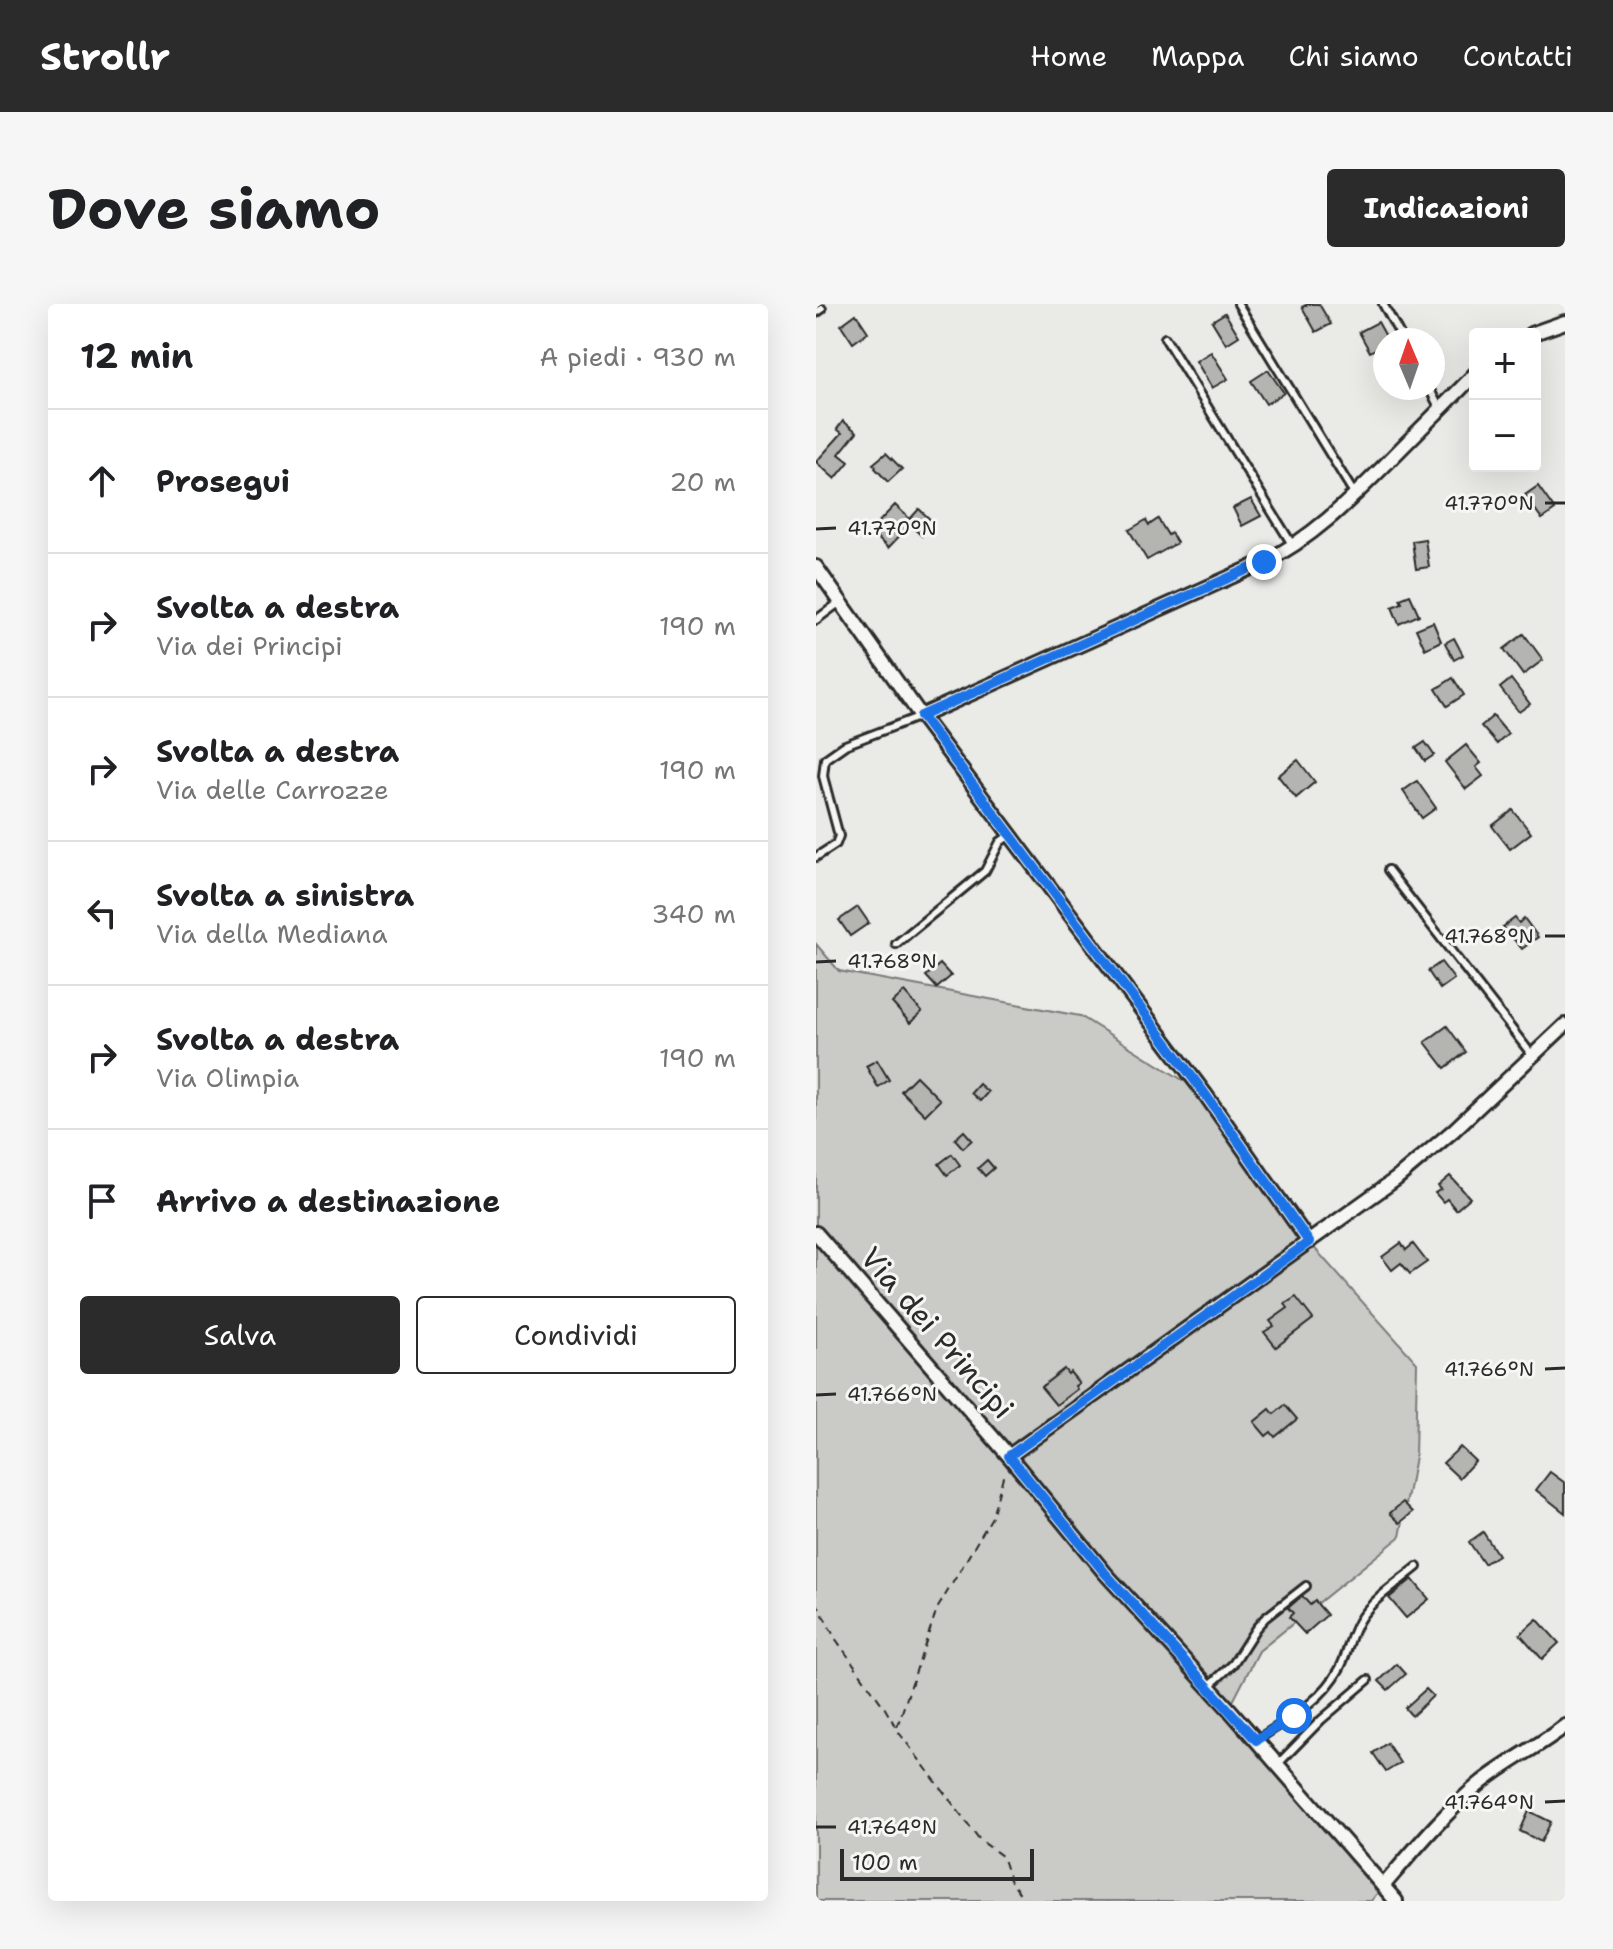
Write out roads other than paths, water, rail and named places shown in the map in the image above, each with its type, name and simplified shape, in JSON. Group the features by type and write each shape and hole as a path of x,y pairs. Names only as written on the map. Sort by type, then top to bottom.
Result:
{"street":[{"path":"1541,330 1565,322"},
{"path":"921,716 1264,562 1293,546 1355,495 1469,380"},
{"path":"817,572 921,716 1205,1094 1309,1242"},
{"path":"1009,1456 1371,1198 1417,1162 1565,1025"},
{"name":"Via dei Principi","path":"816,1233 1009,1456 1105,1573 1396,1901"},
{"path":"1383,1886 1409,1855 1480,1784 1565,1726"}],"lane":[{"path":"1238,304 1355,495"},
{"path":"1383,304 1396,328"},
{"path":"1165,338 1293,546"},
{"path":"1435,400 1440,409"},
{"path":"816,620 840,602"},
{"path":"816,771 825,759 845,745 921,716"},
{"path":"816,857 839,840 823,776 825,759"},
{"path":"896,944 985,871 1000,842 1010,835"},
{"path":"1388,870 1532,1055"},
{"path":"1256,1740 1294,1716 1324,1689 1339,1671 1353,1632 1364,1613 1417,1567"},
{"path":"1208,1687 1233,1664 1265,1618 1306,1586"},
{"path":"1277,1765 1321,1720 1368,1680"}]}
